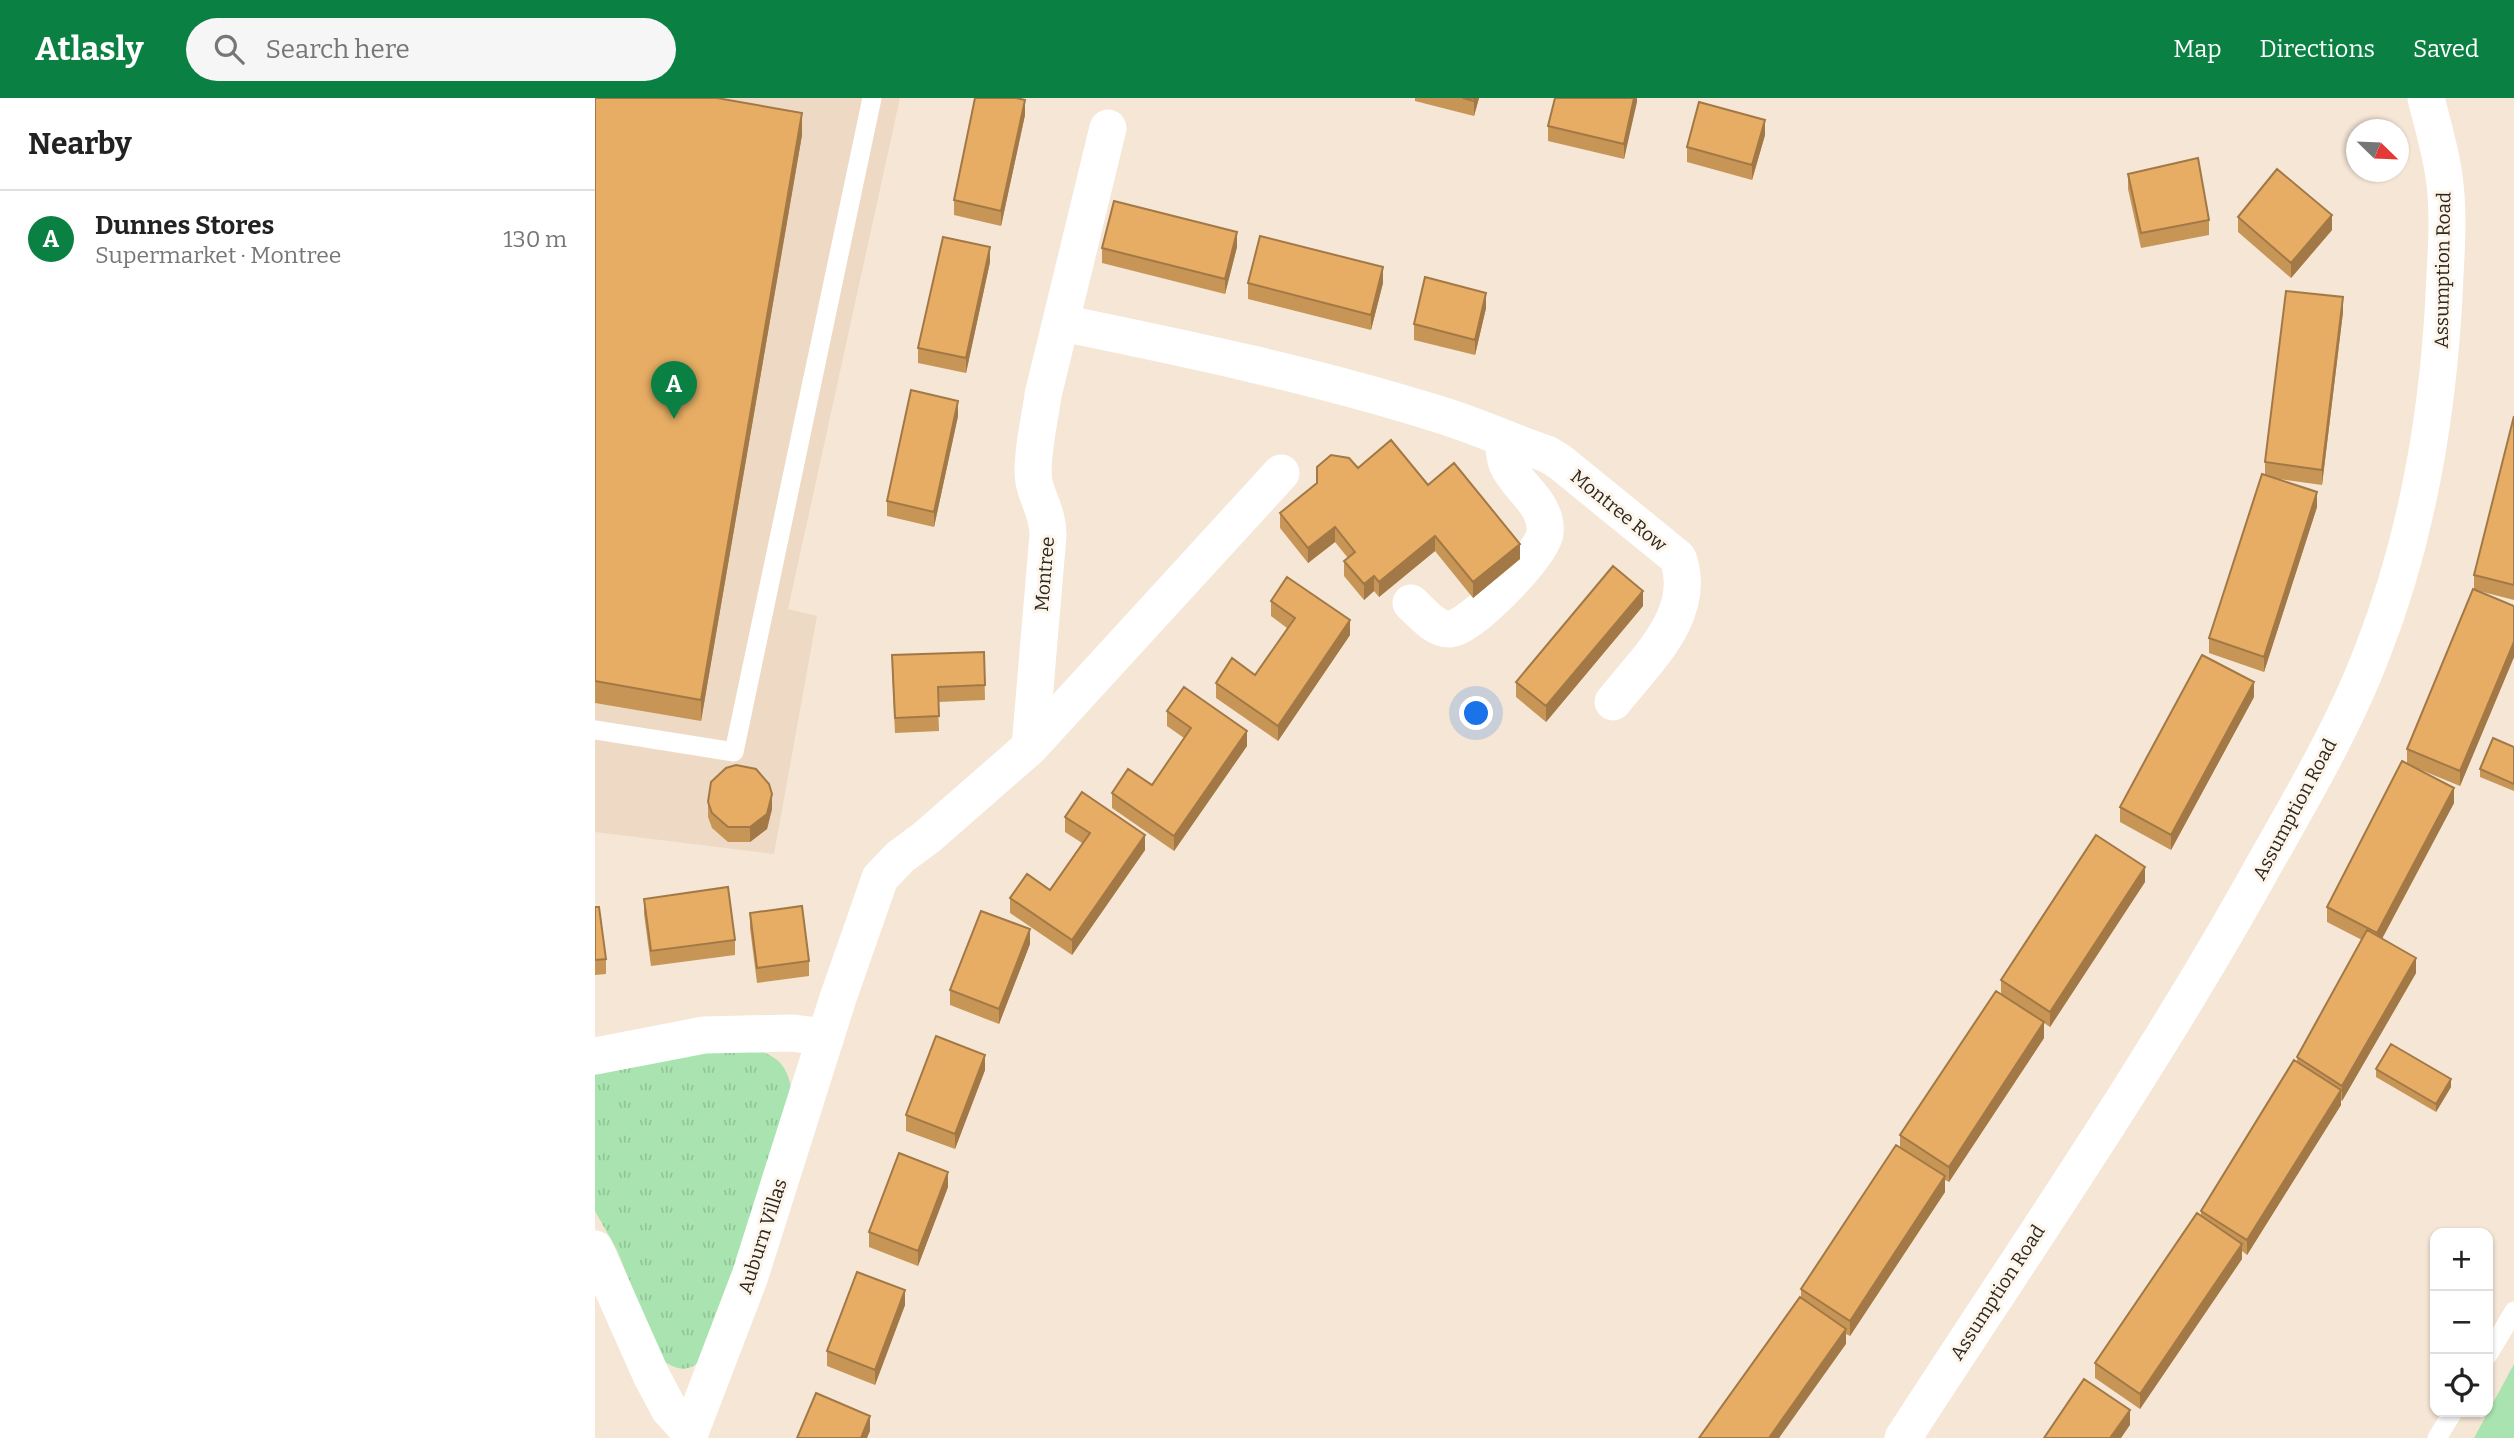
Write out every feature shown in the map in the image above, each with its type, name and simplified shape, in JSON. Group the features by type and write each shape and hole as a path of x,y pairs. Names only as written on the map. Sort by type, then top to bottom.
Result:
{"street":[{"name":"Assumption Road","path":"1903,1438 2217,949 2304,793 2372,653 2408,537 2431,433 2438,378 2444,310 2446,210 2444,172 2426,98"},
{"name":"Montree","path":"1030,747 1048,535 1046,513 1034,482 1043,395 1108,128"},
{"name":"Montree Row","path":"1062,323 1251,363 1444,416 1560,462 1678,558 1683,576 1683,591 1674,624 1613,702"},
{"path":"1411,603 1433,623 1448,630 1460,627 1477,616 1538,550 1545,534 1544,522 1535,501 1507,464 1502,437"},
{"path":"1030,747 1281,473"},
{"name":"Auburn Villas","path":"689,1435 750,1276 880,878 900,856 927,837 1030,747"},
{"path":"595,1056 704,1035 791,1033 826,1037"},
{"name":"Auburn Villas","path":"595,1249 657,1386 669,1409 689,1435"}],"lane":[{"path":"595,730 734,752 872,98"},
{"path":"2489,1354 2514,1311"},
{"path":"2437,1438 2450,1417"}],"shaded area":[{"path":"595,98 900,98 788,609 817,616 774,854 595,832"}],"green space":[{"path":"734,1048 754,1050 771,1056 784,1068 791,1088 703,1358 693,1366 683,1369 661,1359 617,1250 595,1211 595,1069"},
{"path":"2514,1364 2514,1438 2474,1438 2485,1417 2493,1417 2493,1403"}],"building":[{"path":"595,98 717,98 802,113 701,700 595,681"},
{"path":"975,98 1025,100 1001,211 954,200"},
{"path":"1555,98 1634,98 1624,144 1548,126"},
{"path":"1699,102 1765,120 1752,165 1687,147"},
{"path":"2198,158 2209,220 2141,233 2128,174"},
{"path":"2277,169 2332,215 2291,263 2238,217"},
{"path":"1114,201 1237,232 1225,279 1102,248"},
{"path":"1260,236 1383,267 1371,315 1248,283"},
{"path":"943,237 990,247 966,358 918,348"},
{"path":"1425,277 1486,293 1475,340 1414,324"},
{"path":"2286,291 2343,297 2322,470 2265,462"},
{"path":"911,390 958,401 934,512 887,501"},
{"path":"2514,416 2514,585 2474,575"},
{"path":"1391,440 1428,485 1454,463 1520,544 1473,582 1435,536 1379,582 1374,576 1364,584 1344,561 1355,552 1335,527 1308,548 1280,513 1317,483 1317,467 1331,455 1349,458 1358,468"},
{"path":"2262,474 2317,492 2264,657 2209,638"},
{"path":"1613,566 1643,591 1546,706 1516,682"},
{"path":"1287,577 1350,620 1278,726 1216,683 1232,658 1255,675 1295,618 1271,601"},
{"path":"2473,589 2514,606 2514,642 2460,771 2407,749"},
{"path":"984,652 985,685 938,687 939,716 895,718 892,655"},
{"path":"2202,655 2254,682 2171,835 2120,807"},
{"path":"1184,687 1247,731 1174,836 1112,793 1128,769 1152,785 1191,728 1167,711"},
{"path":"2493,738 2514,747 2514,784 2480,769"},
{"path":"2402,761 2454,788 2377,933 2327,907"},
{"path":"736,765 756,769 769,784 772,794 767,814 750,827 728,827 712,813 708,802 711,782 726,768"},
{"path":"1082,792 1145,835 1072,940 1010,898 1027,874 1050,890 1090,833 1065,817"},
{"path":"2096,835 2145,867 2050,1012 2001,980"},
{"path":"728,887 735,940 651,951 644,899"},
{"path":"802,906 809,961 757,968 750,913"},
{"path":"595,907 599,907 606,959 595,960"},
{"path":"981,911 1030,929 999,1009 950,990"},
{"path":"2367,930 2416,958 2342,1086 2297,1057"},
{"path":"1996,991 2044,1022 1949,1167 1900,1135"},
{"path":"936,1036 985,1055 955,1134 906,1115"},
{"path":"2391,1044 2451,1079 2436,1104 2376,1069"},
{"path":"2294,1060 2341,1090 2247,1240 2201,1211"},
{"path":"1896,1145 1945,1176 1850,1321 1801,1289"},
{"path":"899,1153 948,1172 918,1251 869,1232"},
{"path":"2197,1213 2242,1244 2140,1394 2095,1363"},
{"path":"857,1272 905,1290 875,1370 827,1351"},
{"path":"1800,1297 1846,1329 1769,1438 1699,1438"},
{"path":"2084,1379 2130,1410 2110,1438 2044,1438"},
{"path":"816,1393 870,1416 861,1438 797,1438"}],"place":[{"name":"Dunnes Stores","path":"674,419"}]}
